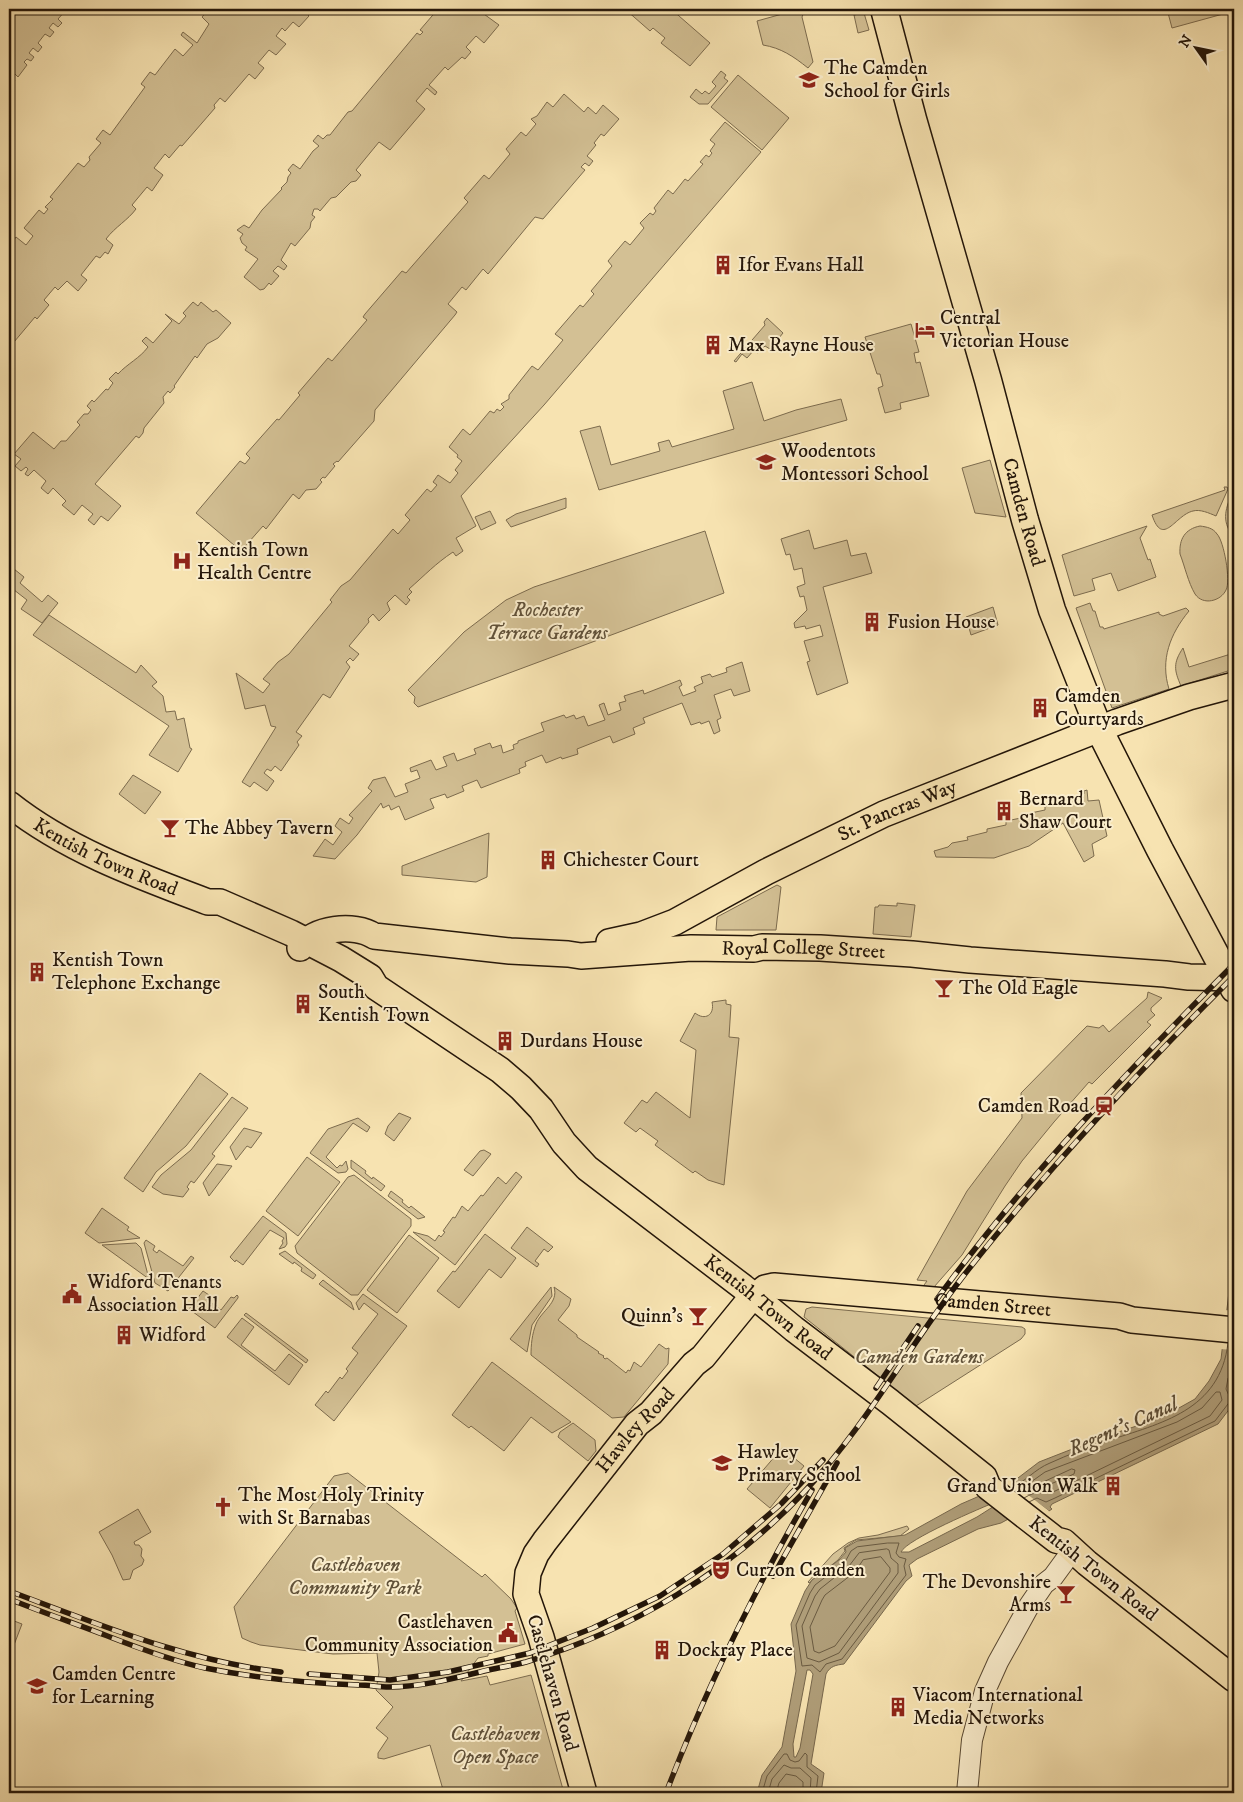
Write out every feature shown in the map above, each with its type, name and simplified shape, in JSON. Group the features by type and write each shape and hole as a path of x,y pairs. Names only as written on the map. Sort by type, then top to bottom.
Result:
{"highway":[{"name":"Camden Road","path":"884,9 1042,575 1066,647 1099,729 1160,850 1232,982"}],"main road":[{"name":"St. Pancras Way","path":"568,954 593,945 650,932 675,922 766,872 875,819 1099,729 1189,697 1234,684"},
{"name":"Kentish Town Road","path":"9,804 46,829 98,858 139,877 208,902 220,902 254,916 308,951 370,977 376,987 500,1070 521,1088 541,1110 564,1143 586,1168 890,1402 983,1476 988,1487 1034,1524 1068,1547 1234,1679"},
{"name":"Royal College Street","path":"308,951 342,940 366,939 374,936 510,951 594,956 686,948 820,948 912,954 1232,982"},
{"name":"Camden Street","path":"754,1296 765,1288 774,1286 1119,1316 1132,1320 1226,1329"},
{"name":"Hawley Road","path":"528,1573 539,1549 618,1447 694,1364 703,1357 754,1296"},
{"name":"Castlehaven Road","path":"528,1573 526,1594 541,1637 584,1793"}],"street":[{"path":"967,1793 972,1740 985,1691 998,1662 1029,1606 1044,1584 1053,1577 1068,1547"}],"green space":[{"path":"9,9 67,9 58,19 62,23 58,27 53,23 49,28 54,32 50,37 45,34 38,43 42,47 38,52 33,48 29,53 34,57 31,61 27,59 24,62 27,65 18,77 15,74 12,78 15,80 9,88"},
{"path":"209,9 311,9 307,14 309,16 299,27 293,22 285,31 282,28 276,36 286,44 276,55 269,50 258,63 264,68 255,79 249,74 225,102 220,98 214,105 215,108 182,146 180,145 169,158 165,154 154,168 163,175 152,191 147,187 132,205 136,209 106,239 113,245 108,254 105,252 100,258 96,256 81,275 87,280 78,291 67,281 58,290 55,287 44,300 49,305 37,319 35,317 9,348 9,247 16,237 26,245 33,236 24,228 39,210 44,214 48,209 45,207 53,199 50,197 78,163 84,167 90,160 89,157 101,143 96,139 103,130 110,135 145,87 141,84 150,72 155,75 175,49 183,56 193,45 181,35 183,32 197,43 209,24 202,17"},
{"path":"438,9 477,9 499,25 484,43 476,36 466,47 471,52 465,59 462,57 448,70 445,67 429,85 437,92 435,95 427,88 416,101 425,109 390,150 379,142 356,170 361,175 356,181 351,182 336,197 331,198 320,211 314,209 312,215 315,217 311,222 310,228 295,246 291,243 281,260 287,266 284,270 278,266 273,271 279,276 271,285 269,283 264,289 260,290 244,277 258,259 245,250 247,247 240,238 243,234 237,230 244,225 249,228 287,182 291,173 288,170 293,164 300,169 319,146 313,141 318,135 323,139 330,135 417,33 420,35 423,32 420,30"},
{"path":"627,9 671,9 710,43 690,66 661,43 665,38 653,28 650,31"},
{"path":"793,9 805,9 802,17 813,62 808,68 787,53 763,45 757,21 793,11"},
{"path":"1167,9 1234,9 1234,11 1172,28"},
{"path":"864,13 869,30 858,33 854,15"},
{"path":"721,71 726,75 724,78 728,81 708,104 699,104 690,97 696,89 702,94 705,91 709,94 716,86 712,82"},
{"path":"738,75 789,118 762,150 711,107"},
{"path":"564,94 584,112 588,107 596,114 603,105 619,119 604,136 601,134 594,143 596,145 587,156 593,161 589,166 585,163 581,167 585,170 543,219 535,217 488,274 483,269 466,290 462,287 448,304 457,312 455,315 375,410 374,421 338,462 333,464 335,466 325,478 323,477 320,480 322,482 316,489 306,490 299,499 293,494 266,529 263,526 241,551 196,513 240,461 245,464 250,458 246,454 277,419 279,420 300,395 298,393 328,358 332,361 367,320 363,317 365,314 402,271 406,273 468,202 464,198 484,175 489,179 510,154 506,149 521,132 526,136 536,124 531,119 537,116 547,102 553,107"},
{"path":"725,122 761,152 544,405 461,496 476,526 456,538 463,551 456,556 453,552 447,556 409,589 412,592 407,597 410,600 406,605 395,595 387,603 390,610 379,621 373,614 368,619 369,622 349,646 359,654 353,661 350,658 346,662 350,667 330,698 323,694 296,732 302,736 297,742 299,745 281,771 275,766 271,771 267,769 264,773 274,781 267,791 254,782 250,787 242,782 276,727 271,726 265,705 245,709 236,673 263,693 270,684 263,679 278,662 289,654 332,602 330,600 341,586 350,580 393,529 398,534 410,520 405,515 427,489 431,492 437,485 433,482 438,475 450,483 458,473 455,470 462,461 449,447 463,429 470,435 490,411 494,413 497,409 500,411 504,407 501,404 509,399 509,395 532,366 538,370 563,340 555,334 580,305 583,307 594,294 591,291 612,266 608,261 625,241 630,245 644,228 640,223 650,213 653,215 656,211 654,208 668,190 673,194 685,179 688,181 703,164 700,162 706,155 709,157 712,153 710,151 715,144 710,140"},
{"path":"193,302 198,306 201,302 213,312 216,310 231,323 218,338 207,344 197,358 195,356 175,387 163,397 164,403 144,428 143,433 139,438 136,436 95,484 121,506 108,521 101,516 94,525 88,520 93,514 82,505 74,515 62,505 66,501 53,488 48,494 41,488 46,481 34,470 28,476 25,474 28,469 26,467 21,471 15,466 21,459 14,454 33,432 54,449 61,441 66,441 80,425 77,422 84,414 88,414 91,410 87,406 92,400 94,402 106,389 108,390 113,383 109,379 116,372 118,374 148,347 142,341 146,337 153,343 172,321 165,314 179,324 186,316 183,313"},
{"path":"767,318 783,333 770,349 765,346 758,353 754,350 747,358 742,354 736,362 734,361 765,325 764,322"},
{"path":"911,324 919,352 914,353 916,363 920,362 929,396 900,403 901,409 885,413 878,388 883,386 880,374 877,374 865,337"},
{"path":"752,382 764,421 796,410 841,399 847,420 599,490 580,431 600,426 611,465 660,451 658,443 669,440 672,447 734,429 723,391"},
{"path":"990,460 1006,517 975,513 962,468"},
{"path":"1224,487 1228,489 1216,516 1193,511 1165,529 1161,529 1156,524 1152,515 1225,490"},
{"path":"1234,487 1234,529 1229,530 1226,514"},
{"path":"566,498 566,508 511,527 506,520 516,514"},
{"path":"490,511 496,523 481,530 475,517"},
{"path":"1147,526 1140,538 1156,577 1118,591 1111,573 1092,579 1095,590 1074,596 1062,555"},
{"path":"1200,526 1212,529 1220,538 1226,561 1228,578 1226,590 1224,594 1212,601 1198,598 1195,594 1180,554 1184,536 1190,530"},
{"path":"809,530 814,549 847,540 851,556 866,553 872,573 823,587 848,683 817,695 807,662 810,661 804,641 823,636 820,625 806,629 805,626 795,628 794,623 807,610 804,596 800,597 797,587 805,584 802,568 794,570 790,554 786,555 781,539"},
{"name":"Rochester Terrace Gardens","path":"705,531 724,593 418,707 414,703 415,697 408,690 464,632 506,600 534,587"},
{"path":"9,565 24,577 20,583 42,602 48,595 58,603 42,623 21,609 27,600 9,586"},
{"path":"1090,603 1093,611 1095,611 1100,627 1104,629 1159,612 1163,616 1186,608 1189,611 1182,620 1168,648 1166,678 1169,689 1112,708 1076,608"},
{"path":"993,607 998,625 971,635 966,617"},
{"path":"49,615 136,673 141,665 157,682 152,686 163,696 166,712 175,711 177,720 184,718 190,748 192,749 178,772 149,755 169,726 33,635"},
{"path":"1183,648 1189,667 1234,653 1234,669 1181,686 1177,675 1176,662"},
{"path":"742,662 750,691 734,696 731,689 714,695 721,718 717,720 720,731 714,734 709,721 691,725 682,703 643,718 645,723 633,728 635,734 613,743 610,736 577,749 578,754 562,759 561,757 546,763 542,755 525,762 526,766 519,769 520,773 481,788 477,780 462,786 464,791 447,798 445,794 430,799 434,808 405,820 399,806 391,810 389,805 383,808 381,803 357,835 335,859 313,856 325,839 333,845 342,832 335,826 340,818 349,824 353,818 349,815 372,791 368,788 373,780 385,777 395,797 408,792 405,784 420,778 417,770 411,772 410,768 431,760 436,770 447,766 443,757 454,753 457,761 476,754 474,749 490,743 492,748 501,745 503,753 514,749 513,745 518,743 518,741 544,731 541,723 564,715 566,718 574,715 576,719 584,716 588,726 605,720 599,705 604,703 608,715 621,710 619,703 626,701 624,696 643,690 644,694 680,680 682,685 679,687 683,696 696,691 694,687 703,683 701,677 710,674 712,677 727,672 726,668"},
{"path":"133,775 161,792 145,814 119,794"},
{"path":"1087,790 1088,801 1099,800 1107,836 1092,844 1094,856 1084,862 1063,823 1029,846 994,858 936,857 934,851 948,847 952,843 968,840 967,837 987,832 987,829 1006,825 1006,821 1026,817 1026,814 1045,810 1045,806 1065,802 1064,799 1084,794 1084,791"},
{"path":"489,833 487,877 476,882 402,875 402,866"},
{"path":"777,885 781,887 776,930 716,930 717,917"},
{"path":"897,903 915,905 911,937 873,934 875,907 879,905 897,906"},
{"path":"1148,992 1162,998 1151,1008 1155,1015 1147,1022 1151,1025 1092,1084 1089,1082 1054,1122 1022,1161 962,1255 934,1287 918,1293 927,1281 917,1280 967,1191 1022,1118 1021,1093 1087,1026 1099,1028 1103,1025 1109,1032 1147,998"},
{"path":"726,1000 726,1004 731,1005 729,1037 739,1038 724,1185 708,1180 695,1171 693,1173 655,1145 658,1141 640,1128 636,1132 624,1123 642,1100 647,1103 656,1092 690,1118 696,1050 680,1041 695,1013 706,1016 711,1013 712,1002"},
{"path":"200,1073 228,1094 186,1146 156,1172 143,1192 124,1178"},
{"path":"232,1097 248,1108 212,1154 215,1156 194,1183 191,1181 187,1187 189,1189 183,1197 163,1194 152,1187 161,1175 191,1150"},
{"path":"399,1113 411,1118 394,1141 385,1134 388,1126"},
{"path":"358,1118 370,1127 367,1132 353,1123 326,1157 337,1168 346,1161 348,1169 346,1172 338,1173 310,1153 328,1129"},
{"path":"244,1128 262,1133 251,1148 247,1146 236,1160 230,1147"},
{"path":"484,1150 491,1154 473,1176 464,1170 480,1151"},
{"path":"307,1157 340,1182 298,1236 266,1211"},
{"path":"351,1160 366,1171 365,1173 372,1179 373,1177 385,1186 381,1191 351,1168"},
{"path":"217,1164 232,1166 209,1196 203,1183"},
{"path":"516,1172 522,1177 455,1265 413,1232 428,1236 435,1241 439,1235 441,1237 445,1232 443,1231 453,1217 455,1218 462,1206 468,1211 498,1177 506,1184"},
{"path":"354,1175 411,1219 411,1226 358,1295 351,1295 297,1253 295,1246 348,1177"},
{"path":"391,1191 403,1200 402,1202 409,1208 411,1206 425,1217 418,1219 388,1196"},
{"path":"102,1208 129,1227 127,1230 140,1238 99,1243 85,1233"},
{"path":"263,1216 286,1233 287,1244 279,1249 284,1238 270,1230 243,1265 236,1260 235,1262 230,1257"},
{"path":"527,1227 553,1247 548,1252 544,1249 535,1261 539,1264 537,1267 511,1248"},
{"path":"485,1234 516,1258 501,1278 489,1269 459,1308 437,1291 453,1271 455,1272"},
{"path":"409,1235 439,1258 397,1313 367,1290"},
{"path":"146,1240 155,1246 153,1250 157,1253 159,1250 183,1266 191,1256 194,1258 168,1291 155,1283 144,1243"},
{"path":"136,1243 141,1248 149,1279 102,1245"},
{"path":"285,1251 316,1275 313,1279 301,1271 302,1268 294,1262 293,1264 279,1254"},
{"path":"323,1280 351,1302 354,1310 319,1284"},
{"path":"551,1287 552,1296 532,1325 527,1352 510,1339"},
{"path":"554,1287 571,1299 569,1306 558,1320 577,1337 604,1356 605,1359 607,1358 626,1373 628,1370 630,1371 634,1362 641,1367 659,1344 666,1349 669,1348 668,1364 624,1417 612,1418 531,1355 532,1340 538,1319 554,1298"},
{"path":"203,1291 209,1295 206,1299 221,1310 231,1297 238,1296 215,1328 189,1309"},
{"path":"363,1294 407,1326 334,1421 315,1405 326,1391 328,1393 340,1377 342,1379 348,1371 346,1369 358,1353 352,1348 378,1314 364,1303 359,1310 356,1303"},
{"name":"Camden Gardens","path":"812,1307 1022,1327 1025,1329 1025,1334 1021,1339 916,1406 804,1317 806,1309"},
{"path":"246,1313 308,1360 306,1363 244,1315"},
{"path":"242,1318 254,1327 241,1345 275,1371 289,1354 303,1365 289,1385 227,1337"},
{"path":"492,1362 571,1422 552,1433 531,1417 504,1451 471,1426 469,1428 452,1415"},
{"path":"573,1423 595,1440 596,1451 588,1461 558,1437 560,1432"},
{"path":"782,1448 804,1466 770,1508 747,1489"},
{"name":"Castlehaven Community Park","path":"348,1473 482,1577 485,1574 511,1599 517,1608 515,1611 525,1644 478,1658 461,1681 487,1676 490,1685 531,1675 564,1793 444,1793 430,1745 384,1759 378,1758 378,1753 388,1738 376,1728 393,1707 376,1690 379,1672 377,1653 333,1654 260,1645 242,1638 234,1607 334,1476"},
{"path":"138,1509 151,1532 134,1542 135,1545 139,1545 142,1549 141,1556 144,1560 142,1565 133,1570 130,1579 123,1580 99,1532"},
{"path":"907,1526 909,1529 900,1536 856,1540 844,1548 845,1551 838,1560 808,1582 833,1554 848,1543 859,1538 878,1535"},
{"path":"9,1619 22,1624 9,1658"}],"water":[{"path":"1234,1250 1234,1364 1231,1389 1234,1403 1218,1424 1052,1504 1050,1507 1052,1509 1049,1511 1038,1503 1001,1523 978,1529 917,1559 909,1565 912,1576 906,1581 844,1664 834,1666 826,1674 811,1764 824,1773 821,1793 757,1793 762,1775 782,1747 796,1671 791,1624 805,1591 812,1580 839,1560 846,1552 845,1548 857,1541 905,1535 961,1504 1014,1481 1039,1462 1103,1437 1161,1418 1195,1399 1209,1381 1221,1359","holes":["998,1501 999,1503 977,1517 909,1552 901,1552 906,1546 930,1532","807,1670 810,1670 813,1674 800,1748 796,1757 794,1757 793,1744"]}],"pier":[{"path":"1225,1310 1234,1311 1234,1350 1220,1349"},
{"path":"1009,1480 1049,1511 1047,1513 1038,1506 1012,1520 980,1493"}],"railway":[{"path":"937,1299 1006,1211 1079,1126 1234,964"},
{"path":"9,1599 145,1650 205,1668 282,1680 385,1687 412,1686 435,1682 526,1662 565,1649 641,1615 677,1595 711,1572 776,1520 805,1491 867,1414 961,1279 1025,1200 1127,1086 1234,976"},
{"path":"876,1388 918,1326"},
{"path":"309,1674 390,1680 448,1672 530,1653 593,1628 660,1596 723,1554 781,1504 823,1460"},
{"path":"773,1576 837,1463"},
{"path":"666,1793 681,1754 733,1638 812,1490"},
{"path":"9,1591 143,1640 211,1659 281,1672"}],"place":[{"name":"The Camden School for Girls","path":"809,80"},
{"name":"Ifor Evans Hall","path":"723,265"},
{"name":"Central Victorian House","path":"925,330"},
{"name":"Max Rayne House","path":"713,345"},
{"name":"Woodentots Montessori School","path":"766,462"},
{"name":"Kentish Town Health Centre","path":"182,561"},
{"name":"Fusion House","path":"872,622"},
{"name":"Camden Courtyards","path":"1040,708"},
{"name":"Bernard Shaw Court","path":"1004,811"},
{"name":"The Abbey Tavern","path":"170,828"},
{"name":"Chichester Court","path":"548,860"},
{"name":"Kentish Town Telephone Exchange","path":"37,972"},
{"name":"The Old Eagle","path":"944,988"},
{"name":"South Kentish Town","path":"303,1004"},
{"name":"Durdans House","path":"505,1041"},
{"name":"Camden Road","path":"1104,1106"},
{"name":"Widford Tenants Association Hall","path":"72,1294"},
{"name":"Quinn's","path":"698,1316"},
{"name":"Widford","path":"124,1335"},
{"name":"Hawley Primary School","path":"722,1463"},
{"name":"Grand Union Walk","path":"1113,1486"},
{"name":"The Most Holy Trinity with St Barnabas","path":"223,1507"},
{"name":"Curzon Camden","path":"721,1570"},
{"name":"The Devonshire Arms","path":"1066,1594"},
{"name":"Castlehaven Community Association","path":"508,1633"},
{"name":"Dockray Place","path":"662,1650"},
{"name":"Camden Centre for Learning","path":"37,1686"},
{"name":"Viacom International Media Networks","path":"898,1707"}],"water label":[{"name":"Regent's Canal","path":"1123,1427"}],"park label":[{"name":"Castlehaven Open Space","path":"495,1746"}]}
